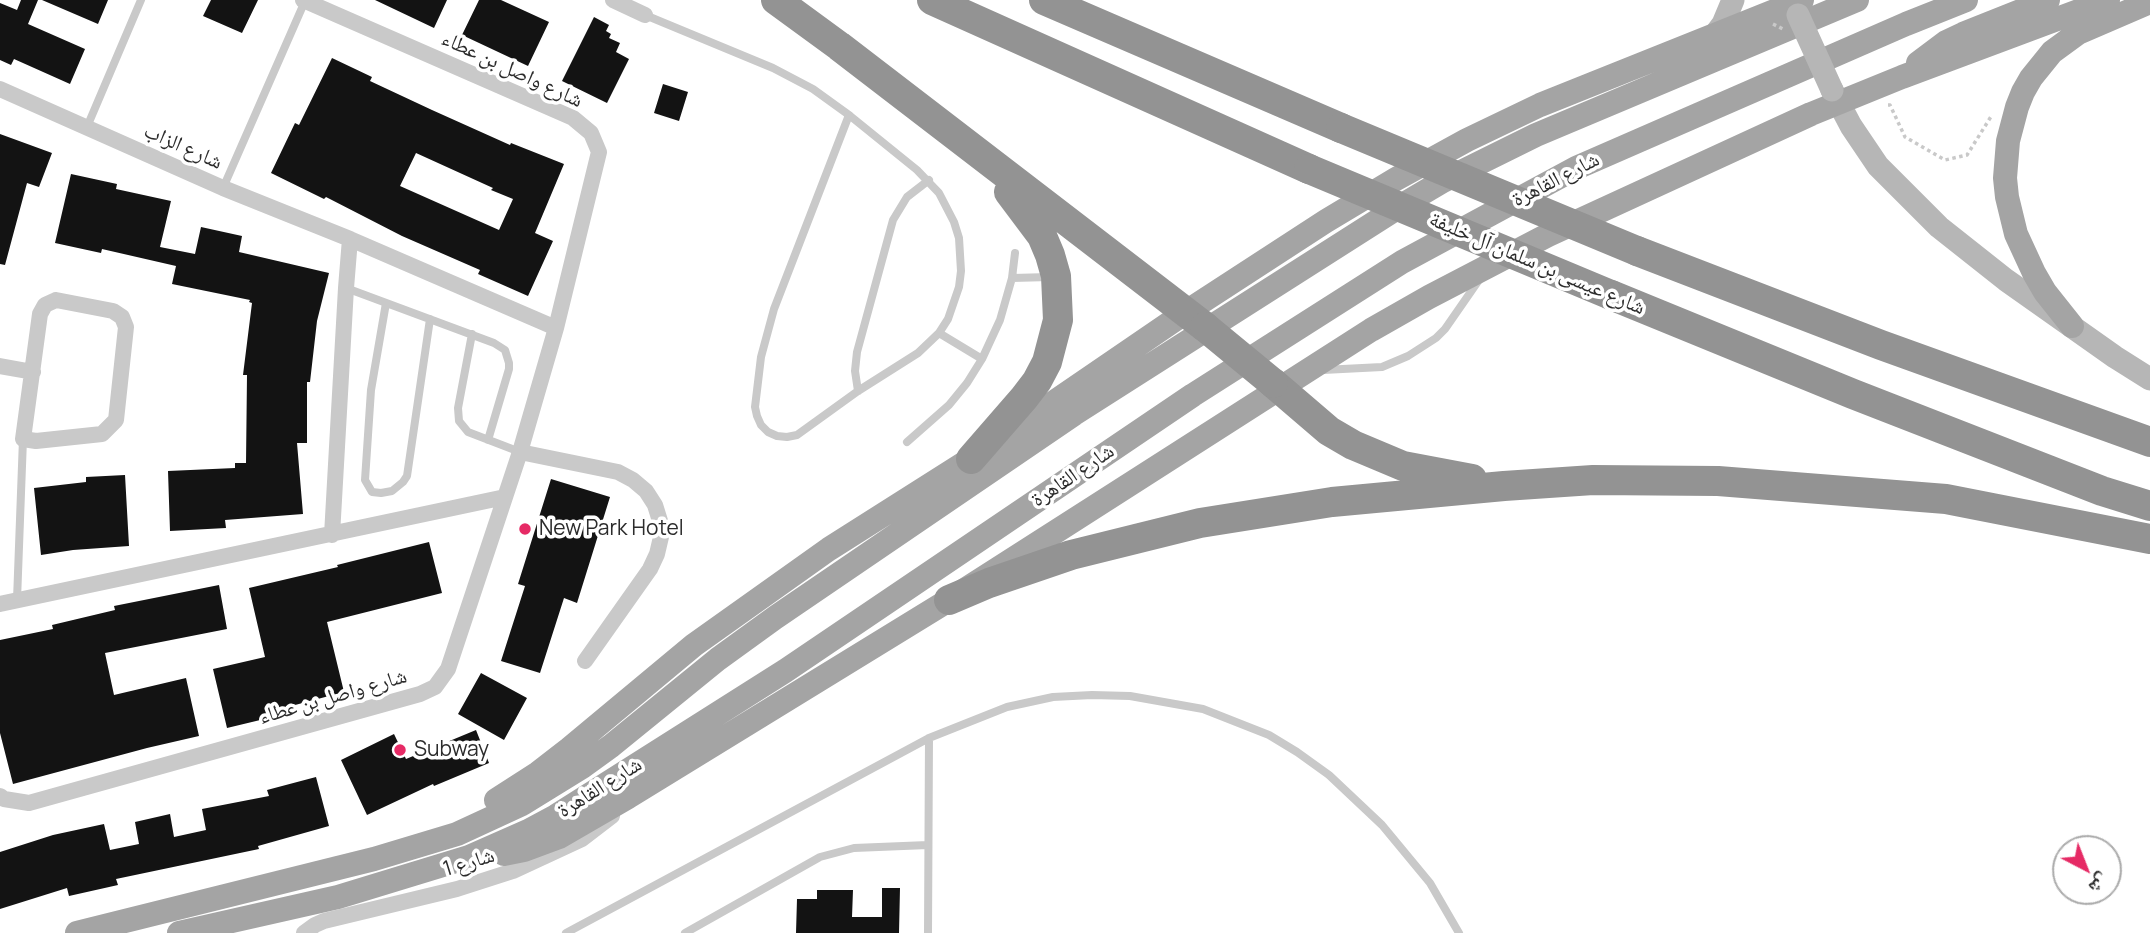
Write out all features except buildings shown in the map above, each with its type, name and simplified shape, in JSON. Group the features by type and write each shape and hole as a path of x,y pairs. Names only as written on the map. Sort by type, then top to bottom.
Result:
{"highway":[{"path":"776,0 1196,320 1329,431 1378,457 1403,466 1504,486"},
{"name":"شارع عيسى بن سلمان آل خليفة","path":"932,0 1309,169 1611,295 1890,409 2102,491 2150,506"},
{"path":"1044,0 1341,128 1637,251 1881,345 2150,442"},
{"path":"971,459 1037,381 1047,362 1058,320 1056,276 1041,236 980,156"},
{"path":"949,600 989,583 1071,555 1200,523 1332,502 1504,486 1635,479 1776,485 1945,499 2150,539"}],"main road":[{"path":"1713,36 1723,24 1733,0"},
{"name":"شارع القاهرة","path":"76,933 374,859 457,834 511,809 553,786 611,746 776,617 1074,414 1432,187 1536,135 1857,0"},
{"name":"شارع القاهرة","path":"180,933 338,897 469,857 528,831 785,671 1194,395 1402,262 1576,168 1966,0"},
{"path":"1902,78 1946,42 2048,0"},
{"path":"469,857 506,854 542,845 576,828 949,600 1276,386 1309,370 1383,324 1488,266 1835,96 1902,78 2108,0"},
{"path":"2072,326 2045,292 2034,273 2010,216 2006,159 2012,122 2031,78 2052,52 2078,33 2150,2"},
{"path":"1796,5 1835,96 1878,166 1923,213 1972,255 2150,379"},
{"name":"شارع القاهرة","path":"374,859 472,814 538,773 694,645 829,548 1196,320 1326,221 1396,179 1540,105 1796,5"}],"street":[{"name":"شارع واصل بن عطاء","path":"0,796 29,803 420,694 435,687 448,669 520,452 556,328 599,152 591,133 573,118 304,0"},
{"path":"613,0 645,15"},
{"name":"شارع الزاب","path":"0,89 223,188 350,239 556,328"},
{"path":"332,535 350,239"},
{"path":"57,300 113,311 122,317 126,327 116,420 103,434 36,441 23,439 40,314 45,306 57,300"},
{"path":"0,366 33,372"},
{"path":"520,452 618,472 646,491 655,505 660,521 661,537 650,569 585,661"},
{"path":"0,604 505,497"},
{"name":"شارع 1","path":"304,933 324,921 467,887 530,864 596,830 628,796"}],"lane":[{"path":"87,127 141,0"},
{"path":"223,188 304,0"},
{"path":"645,15 773,68 813,89 849,115 929,180 954,222 961,254 961,271 954,303 939,333 907,361 858,391 797,435 777,436 761,425 755,407 761,357 770,321 849,115"},
{"path":"858,391 855,371 857,352 893,220 907,197 929,180"},
{"path":"907,442 949,405 982,359 1000,320 1012,278 1015,254"},
{"path":"1309,370 1382,367 1408,356 1445,329 1488,266"},
{"path":"1012,278 1056,276"},
{"path":"346,288 500,346 508,356 509,363 488,440"},
{"path":"386,303 371,390 365,480 372,492 392,491 407,476 430,319"},
{"path":"939,333 982,359"},
{"path":"471,334 457,415 459,421 468,432 520,452"},
{"path":"17,600 23,439"},
{"path":"566,933 929,738 1007,707 1053,697 1092,695 1130,696 1203,709 1269,735 1297,752 1329,775 1382,825 1430,883 1459,933"},
{"path":"928,933 929,738"},
{"path":"685,933 820,858 864,846 928,845"}],"path":[{"path":"1882,105 1890,105 1905,137 1945,160 1967,155 1993,114 2012,122"}],"place":[{"name":"New Park Hotel","path":"525,529"},
{"name":"Subway","path":"400,750"}]}
